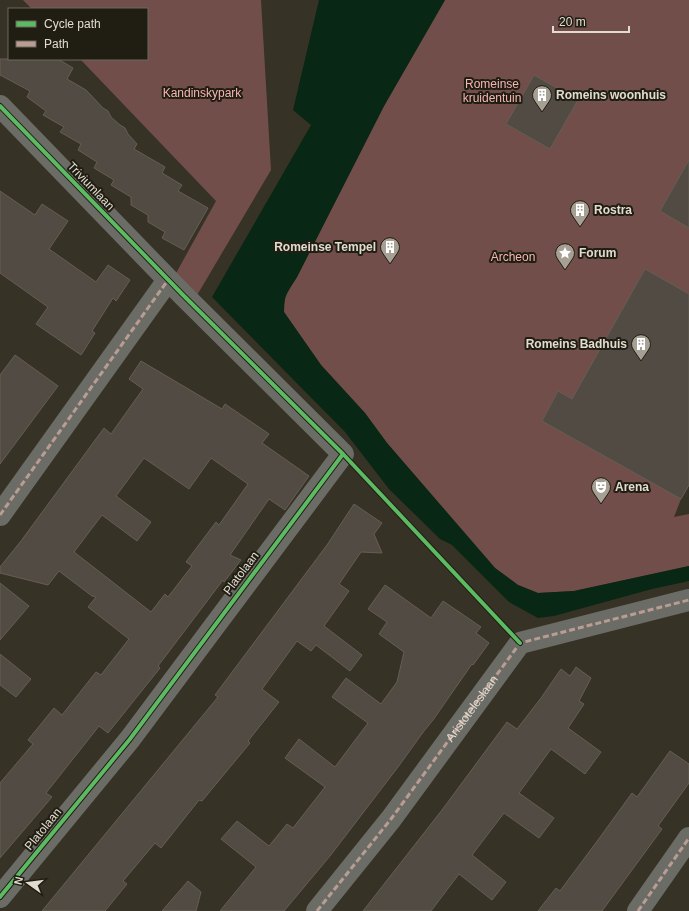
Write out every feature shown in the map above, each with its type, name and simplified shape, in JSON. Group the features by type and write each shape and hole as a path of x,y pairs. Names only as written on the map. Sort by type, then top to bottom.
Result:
{"street":[{"name":"Triviumlaan","path":"0,106 168,280"},
{"path":"0,515 168,280"},
{"name":"Platolaan","path":"0,897 130,739 343,454 168,280"},
{"name":"Aristoteleslaan","path":"317,911 391,819 520,643 689,600"},
{"path":"638,911 689,838"}],"green space":[{"name":"Kandinskypark","path":"23,0 261,0 271,170 196,297 175,275 216,201 81,60 148,60 148,8 31,8"},
{"name":"Archeon","path":"445,0 689,0 689,485 681,499 674,517 689,514 689,566 574,591 538,593 518,585 495,568 387,443 365,413 321,365 284,312 285,296 297,277 384,106"}],"shaded area":[{"path":"319,0 445,0 384,106 297,277 287,293 284,302 284,312 321,365 365,413 387,443 495,568 518,585 538,593 574,591 689,566 689,581 652,589 554,616 538,618 509,602 452,545 440,539 389,489 345,432 212,297 311,125 293,110"}],"building":[{"path":"0,59 60,60 73,68 67,79 86,90 103,108 108,111 111,117 125,128 137,144 134,149 165,167 162,173 182,185 178,191 208,208 184,250 162,238 165,232 148,222 148,215 131,205 131,197 111,185 114,180 94,168 97,162 78,150 81,144 60,132 64,127 43,115 46,111 27,97 30,91 0,75"},
{"name":"Romeins woonhuis","path":"534,75 578,100 550,149 506,124"},
{"path":"689,160 689,228 660,211"},
{"path":"0,191 35,215 42,204 68,221 49,249 96,282 108,265 130,280 116,301 113,298 92,331 95,333 81,355 36,324 48,307 0,273"},
{"name":"Romeins Badhuis","path":"645,269 689,294 689,485 681,499 542,421 558,391 572,399"},
{"path":"15,355 58,386 0,464 0,375"},
{"path":"141,361 222,409 225,404 269,434 262,443 309,476 285,510 269,499 230,555 241,560 224,582 223,580 158,666 160,668 108,733 99,726 46,793 52,797 0,858 0,783 33,744 28,740 54,708 62,715 96,672 101,675 129,639 88,607 96,597 92,596 59,571 48,585 0,573 0,567 21,541 104,428 111,434 143,389 129,379","holes":["144,458 189,489 211,458 248,484 219,525 216,522 186,562 192,566 168,597 165,594 151,612 74,552 102,515 137,541 151,522 116,496"]},
{"path":"354,504 382,523 374,534 382,553 361,552 339,584 349,591 324,626 362,655 350,671 316,645 311,651 297,641 262,689 279,702 248,741 250,743 202,801 199,800 161,848 155,843 123,881 127,884 105,911 42,911 218,697 215,695 327,545"},
{"path":"0,583 29,606 0,640"},
{"path":"385,585 431,618 443,601 481,627 476,633 489,643 473,665 472,664 398,767 330,856 284,911 220,911 256,867 221,839 237,821 269,846 287,824 293,828 325,787 285,758 299,739 335,767 368,723 332,697 346,678 381,704 397,682 404,652 379,634 387,622 368,609"},
{"path":"0,654 31,679 16,697 0,685"},
{"path":"576,667 591,678 579,701 584,704 568,728 601,752 585,774 551,749 519,793 554,818 539,838 504,813 472,855 506,882 492,900 459,874 431,911 363,911 442,810 507,722 517,729 561,669 570,676"},
{"path":"670,751 689,764 689,783 658,826 662,829 602,911 538,911 556,888 560,891 632,793 637,797"},
{"path":"188,881 201,892 196,911 162,911"}],"marked path":[{"path":"0,515 168,280"},
{"path":"317,911 391,819 520,643 689,600"},
{"path":"638,911 689,838"}],"cycle path":[{"path":"0,106 183,295 343,454 130,739 0,897"},
{"path":"343,454 520,643"}],"place":[{"name":"Romeins woonhuis","path":"542,112"},
{"name":"Rostra","path":"580,227"},
{"name":"Romeinse Tempel","path":"390,264"},
{"name":"Forum","path":"565,270"},
{"name":"Romeins Badhuis","path":"641,361"},
{"name":"Arena","path":"601,504"}],"park label":[{"name":"Romeinse kruidentuin","path":"492,91"}]}
